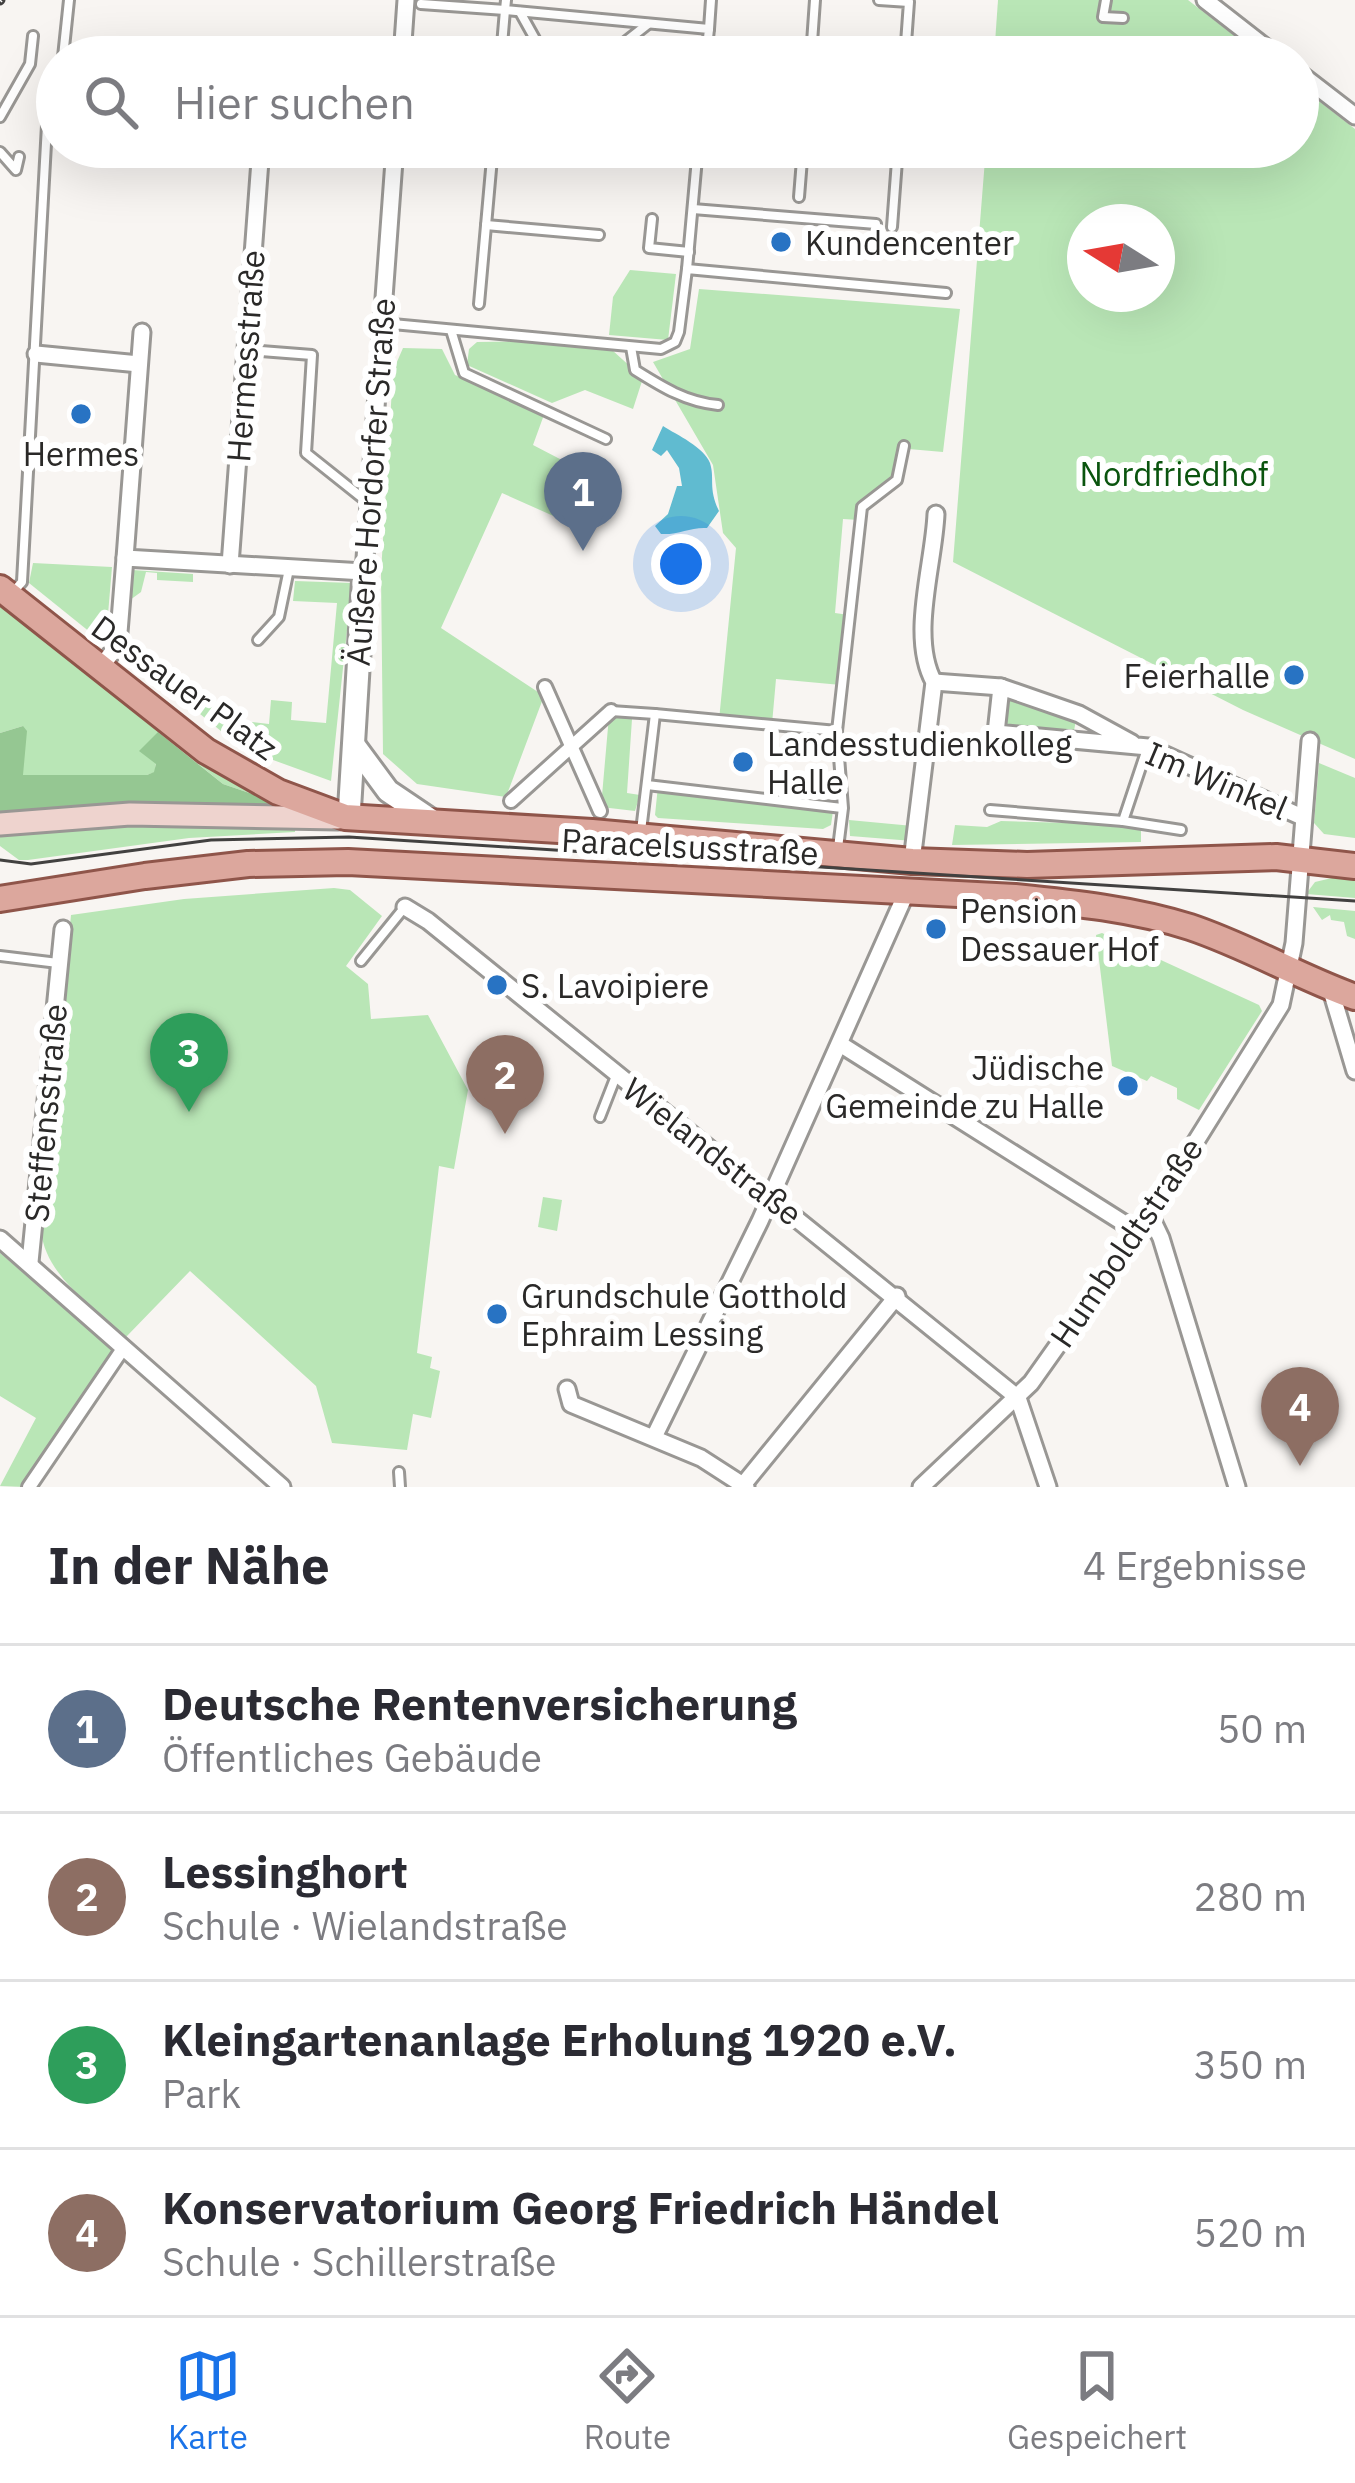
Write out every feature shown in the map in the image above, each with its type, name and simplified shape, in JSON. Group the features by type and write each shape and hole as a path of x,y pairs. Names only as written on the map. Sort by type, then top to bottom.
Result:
{"main road":[{"name":"Dessauer Platz","path":"4,592 166,722 300,802 347,817"},
{"name":"Paracelsusstraße","path":"0,824 85,815 347,817 912,861 1027,866 1301,858 1355,866"},
{"path":"347,817 348,862"},
{"name":"Paracelsusstraße","path":"2,900 166,873 348,862 907,891 1112,907 1192,928 1345,994"}],"street":[{"path":"1204,0 1251,36"},
{"path":"407,36 414,2"},
{"path":"1319,88 1355,116"},
{"name":"Hermesstraße","path":"230,566 259,168"},
{"name":"Äußere Hordorfer Straße","path":"347,817 392,168"},
{"path":"99,669 118,645 142,332"},
{"path":"36,354 139,364"},
{"path":"912,861 934,682 923,662 927,579 937,514"},
{"path":"125,558 364,572"},
{"name":"Im Winkel","path":"934,682 1001,687 1079,715 1303,817"},
{"path":"545,687 600,811"},
{"name":"Im Winkel","path":"1001,687 996,733 1140,745"},
{"path":"511,801 611,711"},
{"name":"Humboldtstraße","path":"921,1487 1018,1398 1150,1215 1281,1005 1291,968 1310,741"},
{"path":"353,745 388,791 434,822"},
{"path":"654,1437 771,1195 907,891"},
{"name":"Wielandstraße","path":"405,907 771,1195 1018,1398"},
{"name":"Steffensstraße","path":"30,1262 63,929"},
{"path":"1345,994 1355,1068"},
{"path":"840,1044 1138,1232"},
{"path":"1150,1215 1237,1487"},
{"name":"Steffensstraße","path":"0,1239 281,1487"},
{"path":"567,1388 571,1403 701,1458 745,1486 897,1296"},
{"path":"29,1487 124,1347"},
{"path":"1018,1398 1048,1487"}],"lane":[{"path":"65,36 69,0"},
{"path":"708,36 711,0"},
{"path":"812,36 815,0"},
{"path":"879,0 909,2 907,36"},
{"path":"1106,0 1103,16 1123,18"},
{"path":"414,2 505,5 520,11 709,29"},
{"path":"503,36 505,5"},
{"path":"520,11 534,36"},
{"path":"633,36 649,24"},
{"path":"0,117 30,64 33,36"},
{"path":"0,152 16,170 19,157"},
{"path":"4,592 22,582 44,168"},
{"path":"479,304 491,168"},
{"path":"380,323 662,349 675,342 689,252 691,168"},
{"path":"799,197 801,168"},
{"path":"892,227 896,168"},
{"path":"693,209 876,224"},
{"path":"652,219 649,248 689,252"},
{"path":"486,225 599,235"},
{"path":"687,268 946,293"},
{"path":"451,330 464,373 606,439"},
{"path":"631,347 635,370 665,391 698,404 718,405"},
{"path":"261,351 313,355 306,453 370,504"},
{"path":"837,856 843,808 837,731 862,507 897,480 904,446"},
{"path":"258,640 279,617 289,569"},
{"path":"611,711 837,731"},
{"path":"640,838 655,715"},
{"path":"1123,821 1140,745"},
{"path":"647,784 843,808"},
{"path":"990,810 1180,830"},
{"path":"361,962 405,907"},
{"name":"Steffensstraße","path":"0,956 59,964"},
{"path":"600,1117 616,1076"},
{"path":"399,1472 400,1487"}],"green space":[{"path":"998,0 1188,0 1235,36 995,36"},
{"name":"Nordfriedhof","path":"1319,101 1355,129 1355,759 1243,710 953,562 984,168 1319,168"},
{"path":"630,270 676,274 668,340 609,335 613,297"},
{"path":"699,289 960,309 943,452 897,448 896,477 866,499 859,520 843,519 835,613 849,615 841,685 776,679 772,724 719,720 736,548 723,533 713,465 653,362 690,349"},
{"path":"535,341 612,350 643,378 633,409 585,390 552,403 467,365 469,349 477,342"},
{"path":"403,348 442,349 455,375 545,412 533,445 581,470 575,501 587,531 502,493 441,628 544,696 506,797 417,784 383,754 381,573 393,371"},
{"path":"33,563 112,567 106,638 101,641 29,583"},
{"path":"132,570 193,574 193,582 157,580 157,573 146,572 141,592 130,600"},
{"path":"295,581 352,583 331,781 251,752 252,722 269,724 271,700 292,702 291,720 326,723 337,603 293,601"},
{"path":"0,605 177,743 284,805 223,784 159,732 155,772 147,775 23,775 23,726 0,733"},
{"path":"133,639 225,708 232,740 124,652"},
{"path":"1007,693 1076,720 1073,736 1003,730"},
{"path":"609,716 632,719 627,793 640,795 635,811 601,807"},
{"path":"23,726 27,731 23,775 147,775 156,764 139,751 158,732 223,784 284,805 285,812 0,816 0,733"},
{"path":"1319,763 1355,778 1355,838 1324,834 1314,823"},
{"path":"658,786 822,805 822,810 833,811 831,825 823,829 658,818"},
{"path":"849,820 913,826 913,841 850,836"},
{"path":"1001,821 1141,825 1141,842 952,845 955,825 987,827"},
{"path":"154,822 295,828 295,832 189,838 28,860 19,860 0,846 0,832"},
{"path":"1336,877 1355,881 1355,898 1306,894 1315,882"},
{"path":"350,890 382,916 346,966 368,984 371,1019 428,1015 468,1090 454,1169 439,1166 417,1353 432,1357 430,1368 440,1371 431,1418 413,1414 407,1450 332,1443 316,1386 190,1271 126,1337 62,1277 41,1231 71,915 184,899"},
{"path":"1313,907 1355,911 1355,939 1347,936 1344,922 1331,920 1330,915 1322,920"},
{"path":"1102,933 1259,1005 1262,1011 1199,1110 1177,1099 1177,1088 1112,1066 1096,935"},
{"path":"543,1197 562,1200 557,1231 538,1227"},
{"path":"0,1253 115,1351 25,1487 0,1486 36,1418 0,1396"}],"water":[{"path":"663,426 696,447 710,463 719,511 707,528 661,534 655,526 668,514 677,486 682,486 679,468 667,450 661,456 652,450"}],"tram line":[{"path":"0,860 31,864 211,840 349,837 1355,901"}],"place":[{"name":"Kundencenter","path":"781,242"},
{"name":"Hermes","path":"81,414"},
{"name":"Deutsche Rentenversicherung","path":"583,551"},
{"name":"Feierhalle","path":"1294,675"},
{"name":"Landesstudienkolleg Halle","path":"743,762"},
{"name":"Pension Dessauer Hof","path":"936,929"},
{"name":"S. Lavoipiere","path":"497,985"},
{"name":"Jüdische Gemeinde zu Halle","path":"1128,1086"},
{"name":"Kleingartenanlage Erholung 1920 e.V.","path":"189,1112"},
{"name":"Lessinghort","path":"505,1134"},
{"name":"Grundschule Gotthold Ephraim Lessing","path":"497,1314"},
{"name":"Konservatorium Georg Friedrich Händel","path":"1300,1466"}]}
